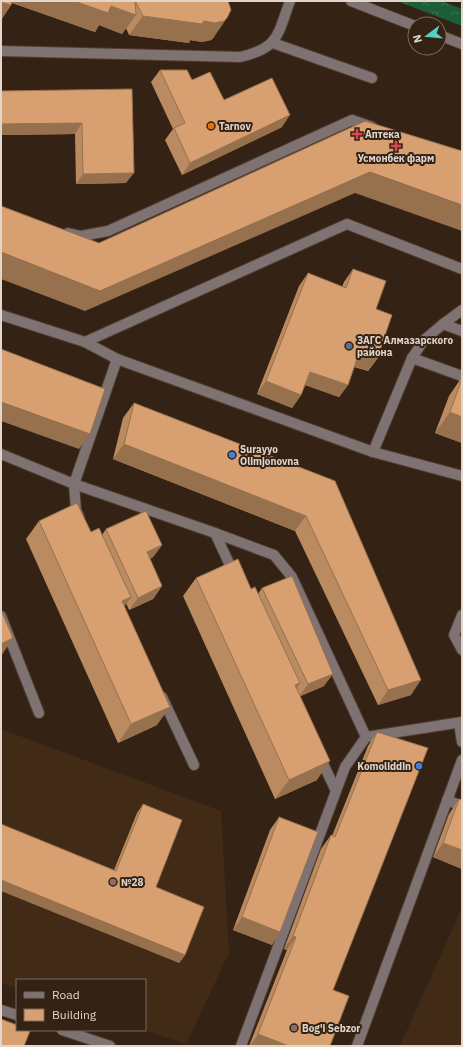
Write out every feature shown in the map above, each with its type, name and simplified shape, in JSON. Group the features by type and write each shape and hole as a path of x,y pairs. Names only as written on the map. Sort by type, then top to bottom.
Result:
{"street":[{"path":"1,51 240,57 260,52 274,43 290,1"},
{"path":"351,1 407,23"},
{"path":"447,38 462,44"},
{"path":"274,43 372,78"},
{"path":"56,229 81,236 108,231 352,120 384,132"},
{"path":"85,342 346,224 462,269"},
{"path":"373,452 412,358 424,340 462,310"},
{"path":"1,315 85,342 117,359 373,452 462,476"},
{"path":"443,324 462,331"},
{"path":"412,358 462,376"},
{"path":"82,524 76,510 74,484 117,359"},
{"path":"1,454 74,484 274,555 292,577 366,737"},
{"path":"215,533 238,583"},
{"path":"1,616 39,713"},
{"path":"462,616 454,635 462,650"},
{"path":"158,687 194,764"},
{"path":"241,1046 345,767 366,737 460,723 462,742"},
{"path":"316,748 336,791"},
{"path":"357,1046 462,760"},
{"path":"447,800 462,806"},
{"path":"1,1010 16,1015"},
{"path":"65,1031 110,1046"}],"shaded area":[{"name":"№28","path":"1,729 221,811 229,953 186,1044 146,1031 146,979 16,979 16,988 1,983"},
{"path":"460,912 462,913 462,1046 400,1046"}],"green space":[{"path":"397,1 441,1 462,9 462,26 447,20 447,16 436,16"}],"building":[{"path":"1,1 12,1 11,5"},
{"path":"74,1 135,1 136,15 111,6 108,13"},
{"path":"135,1 228,1 231,10 224,21 215,23 204,21 202,24 143,16"},
{"path":"160,70 187,70 192,80 210,72 224,100 272,78 290,115 190,163 174,128 185,123"},
{"path":"132,89 134,173 83,174 82,123 1,124 1,91"},
{"path":"365,121 462,151 462,205 370,172 100,291 1,252 1,206 99,243"},
{"path":"353,269 386,281 376,309 392,315 377,359 359,353 348,385 310,372 301,395 266,381 308,273 346,288"},
{"path":"1,349 105,389 90,434 1,402"},
{"path":"462,379 462,417 450,412"},
{"path":"134,403 335,481 421,680 388,690 306,516 124,444"},
{"path":"77,503 91,532 99,528 131,597 122,601 170,707 131,724 39,521"},
{"path":"146,511 162,545 147,552 162,586 138,598 106,529"},
{"path":"238,559 251,589 255,587 300,683 295,685 330,761 289,780 196,578"},
{"path":"292,576 333,674 308,684 262,588"},
{"path":"1,610 13,638 1,644"},
{"path":"377,732 428,748 333,990 349,996 330,1046 289,1046 258,1034 296,937 293,936 331,835 335,837"},
{"path":"459,799 462,800 462,850 443,843"},
{"path":"143,804 182,820 156,887 204,907 185,955 1,880 1,824 116,871"},
{"path":"279,817 318,832 280,932 242,917"},
{"path":"1,1019 16,1025 16,1031 30,1031 24,1046 1,1046"}],"place":[{"name":"Tarnov","path":"211,126"},
{"name":"Аптека","path":"357,134"},
{"name":"Усмонбек фарм","path":"396,146"},
{"name":"ЗАГС Алмазарского района","path":"349,346"},
{"name":"Surayyo Olimjonovna","path":"232,455"},
{"name":"Komoliddin","path":"419,766"},
{"name":"№28","path":"113,882"},
{"name":"Bog'i Sebzor","path":"294,1028"}]}
